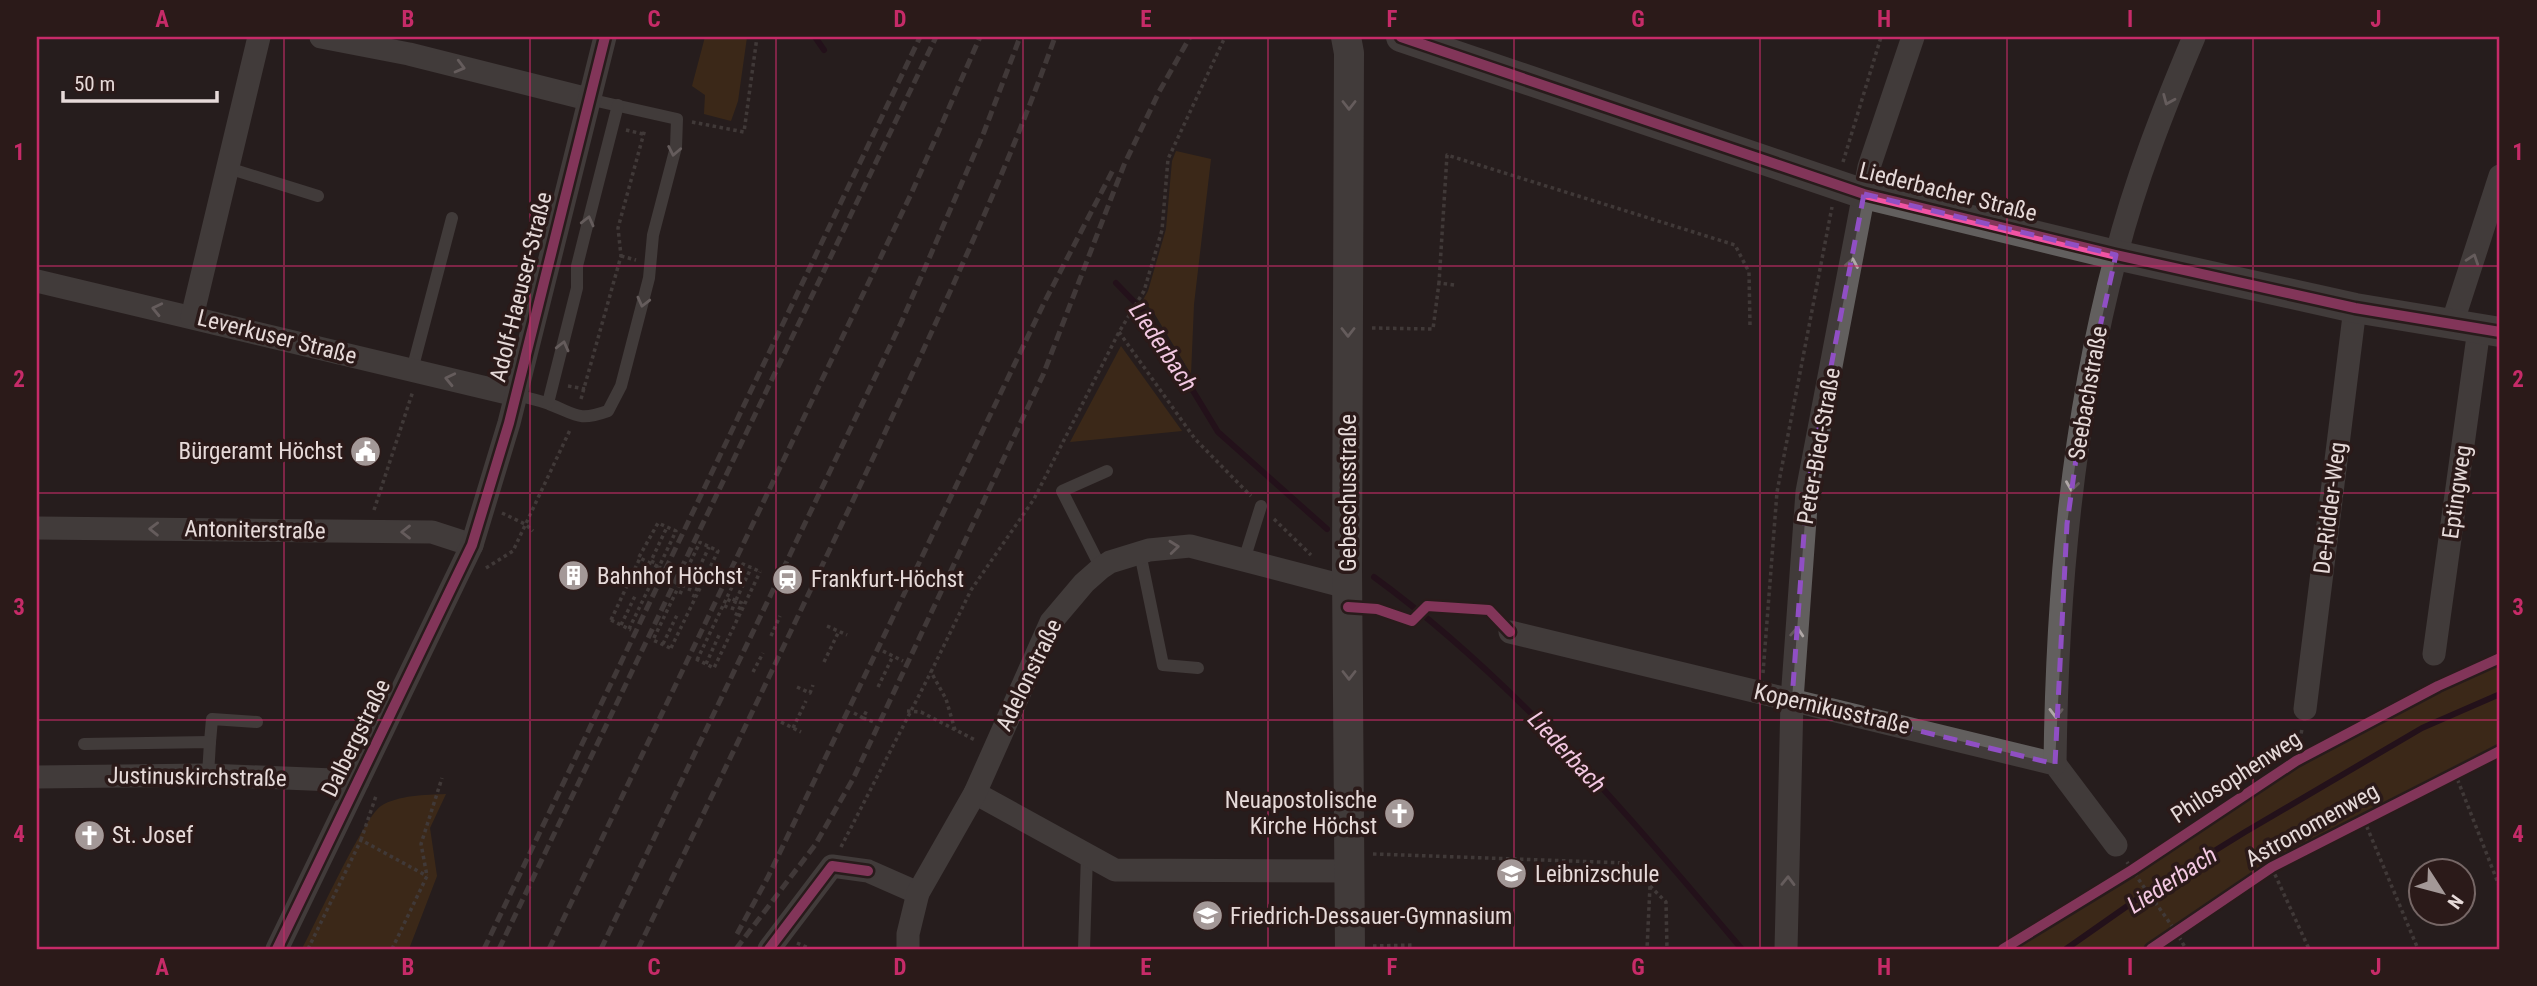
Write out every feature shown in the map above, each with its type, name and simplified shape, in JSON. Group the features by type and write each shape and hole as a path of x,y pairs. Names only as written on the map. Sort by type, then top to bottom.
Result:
{"street":[{"path":"192,317 259,37"},
{"path":"321,37 412,45 588,99"},
{"name":"Adolf-Haeuser-Straße","path":"472,545 516,396 605,37"},
{"name":"Gebeschusstraße","path":"1346,37 1349,52 1347,579 1350,948"},
{"name":"Liederbacher Straße","path":"1401,37 1850,190 2116,255 2355,307 2477,329"},
{"name":"Peter-Bied-Straße","path":"1786,949 1792,700 1807,492 1850,190 1869,167 1913,37"},
{"name":"Seebachstraße","path":"2055,764 2056,663 2067,524 2085,394 2116,255 2158,122 2194,37"},
{"name":"Eptingweg","path":"2434,654 2500,176"},
{"name":"Leverkuser Straße","path":"37,281 516,396"},
{"name":"De-Ridder-Weg","path":"2305,709 2355,307"},
{"name":"Antoniterstraße","path":"37,528 432,532 472,545"},
{"name":"Dalbergstraße","path":"278,949 368,785 472,545"},
{"name":"Adelonstraße","path":"908,949 908,934 918,893 975,793 1051,622 1084,583 1101,568 1110,562 1140,553 1190,546 1244,560 1347,579"},
{"name":"Kopernikusstraße","path":"1510,632 2055,764"},
{"path":"2055,764 2116,845"},
{"name":"Justinuskirchstraße","path":"37,777 208,775 368,785"},
{"path":"975,793 1115,870 1350,863"},
{"path":"769,949 832,866 868,871 918,893"}],"lane":[{"path":"516,396 548,404 574,416 592,416 608,411 621,386 649,278 653,235 676,147 677,119 588,99"},
{"path":"548,404 577,288 577,266 618,105"},
{"path":"228,168 318,195"},
{"path":"415,371 452,218"},
{"path":"1101,568 1062,491 1107,471"},
{"path":"1244,560 1261,506"},
{"path":"1140,553 1163,665 1198,668"},
{"path":"208,775 212,719 257,722"},
{"path":"84,744 210,743"},
{"path":"1083,949 1087,854"}],"path":[{"path":"677,119 744,132 757,37"},
{"path":"832,866 971,590 1034,499 1119,332 1144,290 1162,230 1168,159 1225,37"},
{"path":"1762,692 1777,492 1850,190 1881,37"},
{"path":"580,404 621,256 618,228 647,120"},
{"path":"624,130 643,134"},
{"path":"1348,327 1433,328 1439,283 1447,155 1735,245 1749,272 1750,326"},
{"path":"621,256 638,260"},
{"path":"1439,283 1454,285"},
{"path":"1119,332 1195,439 1313,558 1347,579"},
{"path":"367,532 415,371"},
{"path":"566,385 585,389"},
{"path":"488,566 513,551 570,430"},
{"path":"496,511 533,531"},
{"path":"657,522 667,527 677,532 630,629 610,620 657,522"},
{"path":"649,580 657,564 651,561 667,527"},
{"path":"700,542 709,547 719,552 672,649 652,639 700,542"},
{"path":"689,591 709,547"},
{"path":"640,557 660,567"},
{"path":"647,571 650,563"},
{"path":"743,563 751,568 761,572 715,668 697,659 743,563"},
{"path":"732,610 751,568"},
{"path":"682,577 702,587"},
{"path":"680,594 687,578 699,584 692,600"},
{"path":"621,625 636,594"},
{"path":"726,598 742,603 734,619"},
{"path":"722,613 730,598 744,606"},
{"path":"663,645 678,613"},
{"path":"771,636 780,617"},
{"path":"827,626 848,635"},
{"path":"824,662 839,631"},
{"path":"706,664 720,633"},
{"path":"883,651 903,661"},
{"path":"753,672 763,653"},
{"path":"878,687 893,656"},
{"path":"931,672 941,687 955,730"},
{"path":"810,693 813,685"},
{"path":"797,687 818,697"},
{"path":"793,728 806,701"},
{"path":"2296,761 2305,709"},
{"path":"863,718 867,710"},
{"path":"908,712 921,712 993,749"},
{"path":"853,713 874,722"},
{"path":"781,722 801,732"},
{"path":"2455,772 2500,888"},
{"path":"392,949 427,876 421,844 442,778"},
{"path":"308,949 361,840 368,785"},
{"path":"2364,820 2418,949"},
{"path":"361,840 427,876"},
{"path":"1350,863 1627,863 1666,902 1667,949"},
{"path":"2272,867 2309,949"},
{"path":"2140,883 2177,932 2186,949"},
{"path":"1647,949 1650,886"},
{"path":"1350,948 1415,945"}],"highlighted area":[{"path":"1864,194 2116,255 2085,394 2067,524 2055,764 1792,700 1807,492"}],"shaded area":[{"path":"705,37 747,37 738,101 731,121 704,114 705,95 692,86"},
{"path":"1176,151 1211,159 1194,304 1191,374 1154,313 1143,300 1166,229 1172,161"},
{"path":"1121,346 1182,431 1070,442"},
{"path":"2500,659 2500,752 2364,820 2150,949 2007,949 2296,761 2420,696"},
{"path":"446,794 430,828 437,876 409,949 302,949 373,814 388,802 412,796"}],"waterway":[{"name":"Liederbach","path":"815,37 824,50"},
{"name":"Liederbach","path":"1116,283 1147,315 1218,432 1327,529"},
{"name":"Liederbach","path":"1374,577 1475,659 1522,704 1613,800 1741,948"},
{"name":"Liederbach","path":"2066,949 2143,895 2422,728 2500,694"}],"railway":[{"path":"484,949 920,37"},
{"path":"499,949 936,37"},
{"path":"549,949 912,192 980,37"},
{"path":"601,949 901,323 984,132 1020,37"},
{"path":"638,949 947,299 993,195 1055,37"},
{"path":"736,949 815,845 853,779 1043,375 1124,165 1159,92 1190,37"},
{"path":"737,934 768,877 1044,303 1114,168"}],"cycle path":[{"path":"277,949 472,545 509,423 605,37"},
{"path":"1401,37 1864,194 2116,255 2355,308 2500,332"},
{"path":"1348,607 1377,609 1412,621 1427,606 1489,610 1510,632"},
{"name":"Philosophenweg","path":"2003,949 2132,870 2296,761 2438,686 2500,658"},
{"name":"Astronomenweg","path":"2151,949 2272,867 2500,751"},
{"path":"769,949 832,866 868,871"}],"place":[{"name":"Bürgeramt Höchst","path":"366,451"},
{"name":"Bahnhof Höchst","path":"574,576"},
{"name":"Frankfurt-Höchst","path":"788,579"},
{"name":"Neuapostolische Kirche Höchst","path":"1400,813"},
{"name":"St. Josef","path":"89,835"},
{"name":"Leibnizschule","path":"1512,874"},
{"name":"Friedrich-Dessauer-Gymnasium","path":"1207,916"}]}
